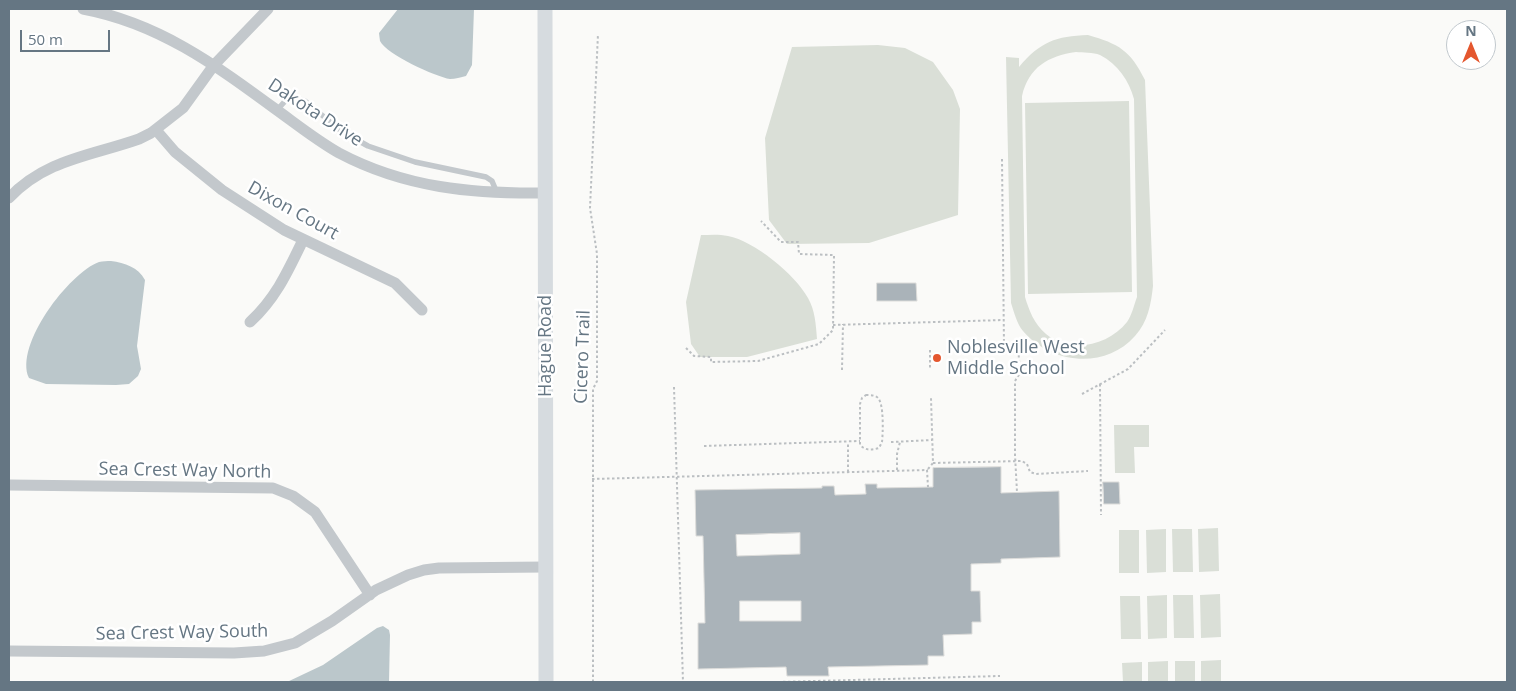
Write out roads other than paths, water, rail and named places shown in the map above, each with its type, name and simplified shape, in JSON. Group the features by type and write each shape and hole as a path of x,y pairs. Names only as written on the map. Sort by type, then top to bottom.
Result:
{"main road":[{"name":"Hague Road","path":"546,9 546,682"}],"street":[{"name":"Dakota Drive","path":"83,9 102,12 143,26 164,36 214,64 338,152 371,168 415,182 445,188 497,193 546,193"},
{"path":"9,198 28,180 58,164 120,146 156,130 183,108 214,64 268,9"},
{"name":"Dixon Court","path":"156,130 175,152 222,190 260,216 303,240 395,283 422,310"},
{"path":"250,322 262,312 278,289 303,240"},
{"name":"Sea Crest Way North","path":"9,485 273,488 293,496 315,512 370,595"},
{"name":"Sea Crest Way South","path":"9,651 224,653 264,651 289,645 309,636 394,581 424,570 439,568 546,567"}],"lane":[{"path":"277,110 287,99 294,97 305,101 341,131 368,146 415,162 486,177 492,181 497,193"}],"place":[{"name":"Noblesville West Middle School","path":"937,358"}]}
